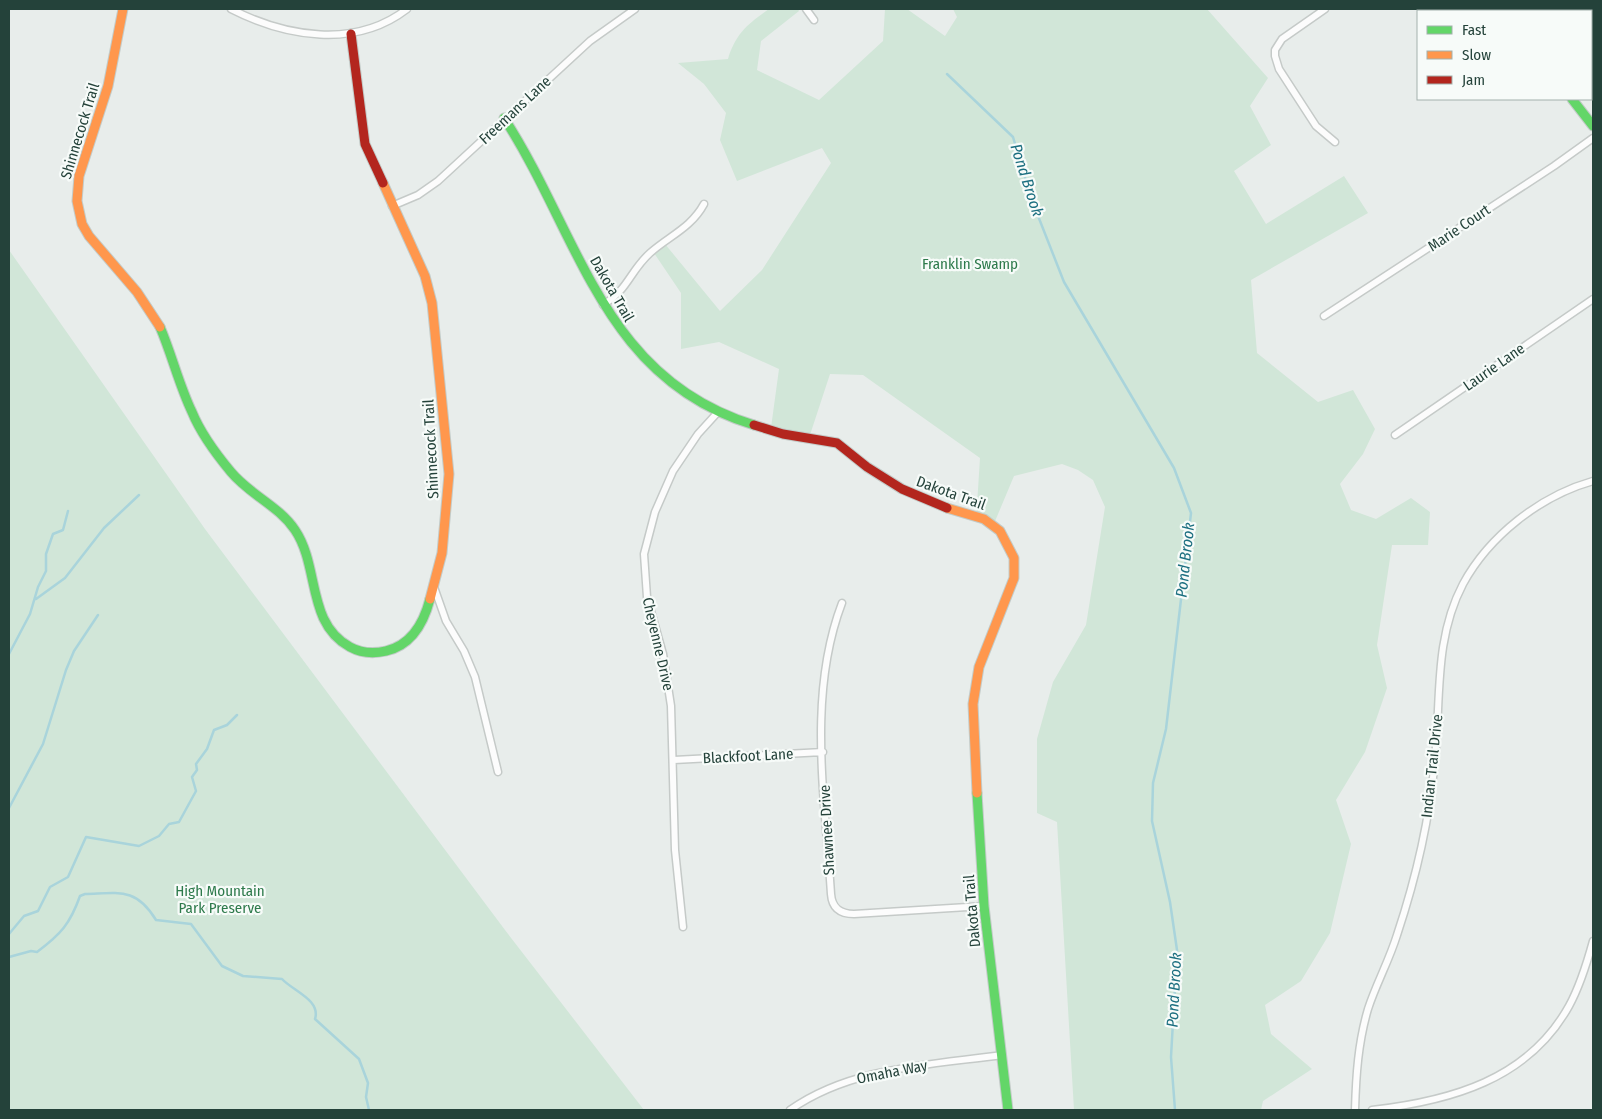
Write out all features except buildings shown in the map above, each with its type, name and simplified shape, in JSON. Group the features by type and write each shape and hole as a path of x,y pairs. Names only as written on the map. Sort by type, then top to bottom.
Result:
{"street":[{"name":"Shinnecock Trail","path":"123,9 107,89 77,186 77,209 86,232 137,291 155,317 194,416 220,457 245,487 280,513 297,532 308,556 317,608 328,628 336,637 353,649 369,653 385,652 400,647 421,627 434,587 446,525 449,474 429,290 365,144 351,34"},
{"path":"231,9 263,24 316,35 351,34 386,22 407,9"},
{"name":"Freemans Lane","path":"392,206 418,195 438,181 504,118 590,41 635,9"},
{"path":"806,9 814,20"},
{"path":"1325,9 1282,38 1275,50 1275,56 1279,69 1316,126 1335,142"},
{"path":"1573,100 1593,126"},
{"name":"Dakota Trail","path":"504,118 521,144 603,305 620,331 648,363 679,389 718,412 783,434 837,443 867,467 902,489 941,506 984,519 993,524 1006,539 1014,558 1014,578 985,648 973,704 972,727 984,906 1008,1110"},
{"name":"Marie Court","path":"1324,316 1554,166 1593,138"},
{"path":"603,305 620,292 650,253 697,217 704,204"},
{"name":"Laurie Lane","path":"1395,435 1593,299"},
{"name":"Cheyenne Drive","path":"683,927 675,841 674,760 668,681 661,647 646,597 644,554 655,512 673,471 698,434 718,412"},
{"name":"Indian Trail Drive","path":"1355,1110 1356,1071 1362,1029 1397,936 1424,836 1435,759 1439,672 1455,602 1471,570 1503,533 1552,498 1593,481"},
{"path":"434,587 446,622 464,652 475,677 498,772"},
{"name":"Shawnee Drive","path":"842,603 826,659 823,681 823,752 831,894 834,907 839,912 854,914 984,906"},
{"name":"Blackfoot Lane","path":"674,760 823,752"},
{"path":"1372,1110 1415,1105 1451,1097 1492,1080 1530,1053 1551,1032 1569,1005 1593,942"},
{"name":"Omaha Way","path":"790,1110 828,1089 865,1076 1002,1055"}],"green space":[{"name":"Franklin Swamp","path":"769,9 798,9 799,11 761,41 757,70 819,100 883,41 885,9 907,9 945,36 957,17 953,9 1207,9 1268,78 1250,106 1271,145 1234,171 1266,224 1344,176 1368,213 1251,280 1257,353 1318,402 1353,390 1375,429 1363,454 1340,484 1351,510 1376,519 1411,498 1430,512 1428,545 1392,545 1377,645 1387,688 1365,752 1336,800 1351,844 1330,933 1301,981 1265,1005 1271,1034 1312,1069 1263,1101 1261,1110 1074,1110 1057,822 1037,813 1037,739 1053,682 1086,625 1105,507 1093,480 1078,470 1062,464 1014,476 993,526 976,521 980,458 863,375 830,374 808,441 770,435 779,369 719,342 681,349 681,293 654,253 665,244 720,311 762,270 831,163 822,148 737,181 720,140 726,113 704,84 678,63 728,59 739,36 755,19"},
{"name":"High Mountain Park Preserve","path":"9,250 205,529 505,930 644,1110 9,1110"}],"waterway":[{"name":"Pond Brook","path":"947,74 1013,137 1031,198 1064,282 1174,468 1191,513 1166,729 1153,783 1152,821 1170,902 1177,950 1171,1057 1175,1110"},
{"path":"36,599 65,578 104,528 139,495"},
{"path":"9,654 30,614 38,587 46,571 46,554 53,534 63,530 68,511"},
{"path":"9,808 43,744 66,670 74,651 98,615"},
{"path":"9,934 24,916 38,911 50,887 68,877 86,837 139,846 159,836 169,824 179,822 196,791 192,777 197,770 196,764 207,749 214,730 227,725 237,715"},
{"path":"9,957 31,951 37,952 52,940 64,928 80,896 85,894 117,893 134,897 149,909 156,920 191,924 222,966 243,976 282,979 305,996 314,1006 316,1012 315,1019 359,1059 368,1083 366,1097 369,1110"}],"traffic: fast":[{"path":"1573,100 1593,126"},
{"path":"504,118 530,163 600,298 628,338 662,374 703,403 754,425"},
{"path":"160,327 187,402 209,443 239,480 281,514 295,530 303,545 320,609 326,624 336,637 350,647 363,652 386,651 395,648 403,644 416,631 430,599"},
{"path":"977,793 984,906 1008,1110"}],"traffic: slow":[{"path":"123,9 108,86 79,176 77,201 82,224 89,236 137,292 160,327"},
{"path":"383,183 425,276 432,303 449,474 442,553 430,599"},
{"path":"947,508 984,519 1000,531 1014,558 1014,578 979,667 973,704 977,793"}],"traffic: jam":[{"path":"351,34 365,144 383,183"},
{"path":"754,425 783,434 837,443 867,467 902,489 947,508"}]}
